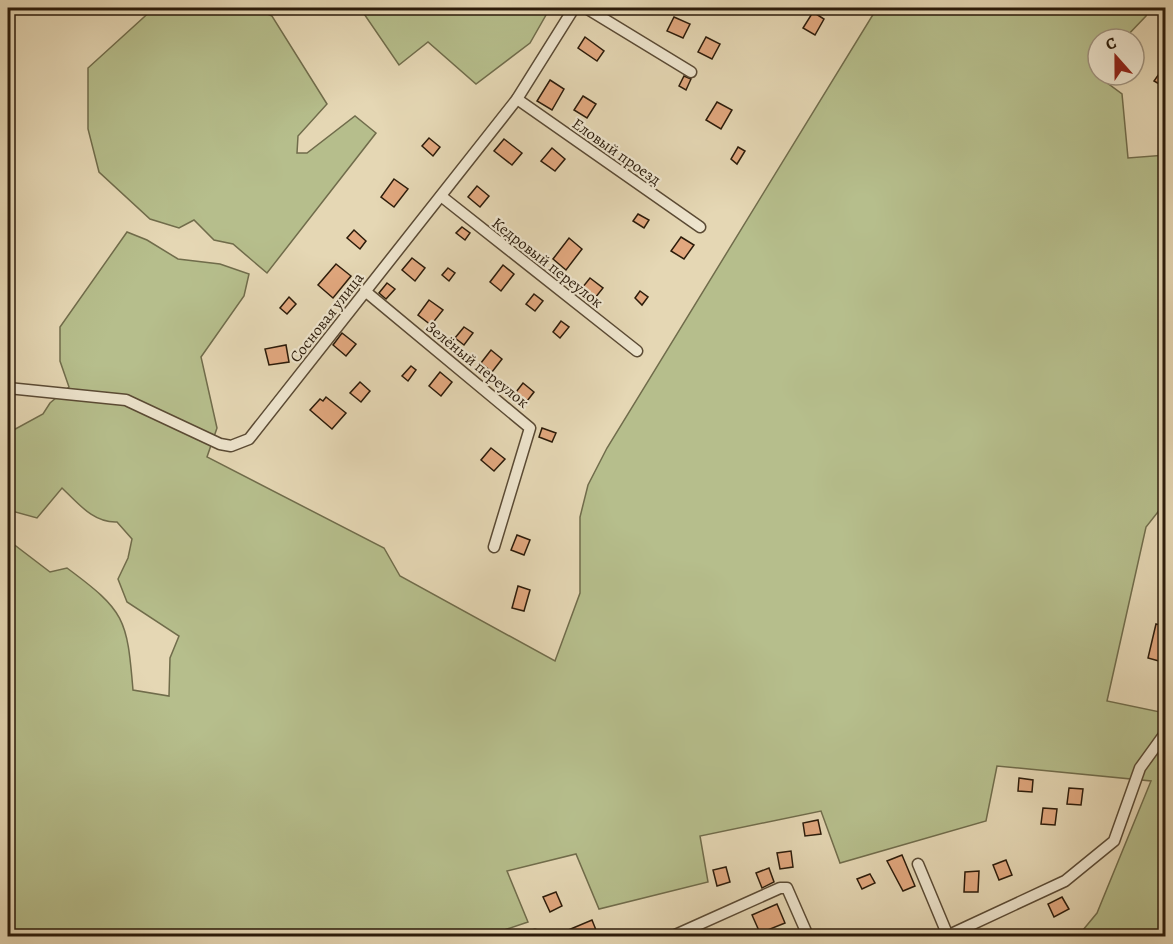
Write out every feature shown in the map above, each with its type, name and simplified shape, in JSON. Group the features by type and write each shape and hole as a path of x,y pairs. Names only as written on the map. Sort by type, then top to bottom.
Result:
{"street":[{"name":"Сосновая улица","path":"8,388 126,400 220,444 241,444 255,431 517,99 574,8"},
{"path":"586,8 691,72"},
{"name":"Еловый проезд","path":"517,99 700,227"},
{"name":"Кедровый переулок","path":"441,196 637,351"},
{"name":"Зелёный переулок","path":"365,291 530,428 494,547"},
{"path":"918,864 947,936 1065,881 1114,841 1140,768 1166,732"},
{"path":"673,936 780,888 787,888 808,936"}],"green space":[{"path":"154,8 254,8 272,16 327,104 298,136 297,153 307,153 355,116 376,133 267,273 233,244 214,240 194,220 179,228 150,219 99,172 88,129 88,68"},
{"path":"360,8 550,8 530,43 476,84 428,42 399,65"},
{"path":"877,8 1149,8 1146,16 1135,27 1086,27 1086,87 1113,87 1122,94 1128,158 1166,155 1165,503 1146,527 1107,701 1165,713 1165,936 1078,936 1097,913 1151,781 997,766 986,821 840,863 821,811 700,836 708,882 599,909 576,854 507,871 528,922 486,936 8,936 8,540 50,572 67,568 101,595 120,618 125,631 133,690 169,696 170,658 179,636 127,602 118,579 128,558 132,539 117,522 93,516 62,488 37,518 8,510 8,433 43,414 50,403 69,387 60,361 60,327 127,232 147,240 178,259 220,264 249,274 244,296 201,357 217,428 207,457 384,548 400,576 555,661 580,593 580,517 588,485 607,448"}],"building":[{"path":"813,12 824,19 815,35 803,28"},
{"path":"674,17 690,24 683,38 667,31"},
{"path":"585,37 604,51 597,61 578,48"},
{"path":"706,37 720,44 712,59 698,52"},
{"path":"1166,64 1166,88 1154,81"},
{"path":"684,76 691,79 686,90 679,86"},
{"path":"550,80 564,89 552,110 537,101"},
{"path":"583,96 596,104 587,118 574,110"},
{"path":"717,102 732,110 721,129 706,120"},
{"path":"429,138 440,147 433,156 422,146"},
{"path":"504,139 522,153 512,165 494,151"},
{"path":"738,147 745,151 737,164 731,159"},
{"path":"552,148 565,159 555,171 541,161"},
{"path":"394,179 408,189 394,207 381,197"},
{"path":"477,186 489,196 480,207 468,197"},
{"path":"638,214 649,220 644,228 633,221"},
{"path":"462,227 470,233 465,240 456,233"},
{"path":"354,230 366,241 360,249 347,238"},
{"path":"681,237 694,245 684,259 671,251"},
{"path":"569,238 582,249 566,270 553,259"},
{"path":"412,258 425,268 415,281 402,270"},
{"path":"336,264 351,276 333,298 318,285"},
{"path":"503,265 514,274 501,291 490,282"},
{"path":"448,268 455,273 449,281 442,275"},
{"path":"590,278 603,288 595,298 582,288"},
{"path":"387,283 395,289 386,299 379,293"},
{"path":"640,291 648,297 642,305 635,298"},
{"path":"534,294 543,301 535,311 526,304"},
{"path":"289,297 296,304 287,314 280,308"},
{"path":"429,300 443,310 431,325 418,315"},
{"path":"561,321 569,327 560,338 553,332"},
{"path":"464,327 473,333 464,345 455,338"},
{"path":"342,333 356,344 346,356 333,345"},
{"path":"286,345 289,362 269,365 265,349"},
{"path":"491,350 502,359 492,372 481,363"},
{"path":"411,366 416,370 408,381 402,376"},
{"path":"440,372 452,382 441,396 429,386"},
{"path":"360,382 370,391 361,402 350,393"},
{"path":"523,383 534,392 524,405 513,396"},
{"path":"326,397 346,413 332,429 310,410 320,399 323,401"},
{"path":"542,428 556,433 552,442 539,437"},
{"path":"491,448 505,459 494,471 481,460"},
{"path":"517,535 530,540 524,555 511,550"},
{"path":"518,586 530,590 524,611 512,608"},
{"path":"1156,624 1166,626 1166,663 1148,658"},
{"path":"1019,778 1033,780 1032,792 1018,791"},
{"path":"1069,788 1083,789 1081,805 1067,804"},
{"path":"1043,808 1057,809 1055,825 1041,824"},
{"path":"818,820 821,834 805,836 803,823"},
{"path":"791,851 793,867 780,869 777,853"},
{"path":"902,855 915,886 903,891 887,861"},
{"path":"1006,860 1012,875 999,880 993,865"},
{"path":"726,867 730,882 717,886 713,870"},
{"path":"769,868 774,882 762,888 756,873"},
{"path":"979,871 978,892 964,892 965,872"},
{"path":"870,874 875,883 862,889 857,879"},
{"path":"556,892 562,906 550,912 543,897"},
{"path":"1062,897 1069,909 1054,917 1048,904"},
{"path":"777,904 785,923 760,933 752,915"},
{"path":"592,920 596,930 580,936 554,936"}]}
